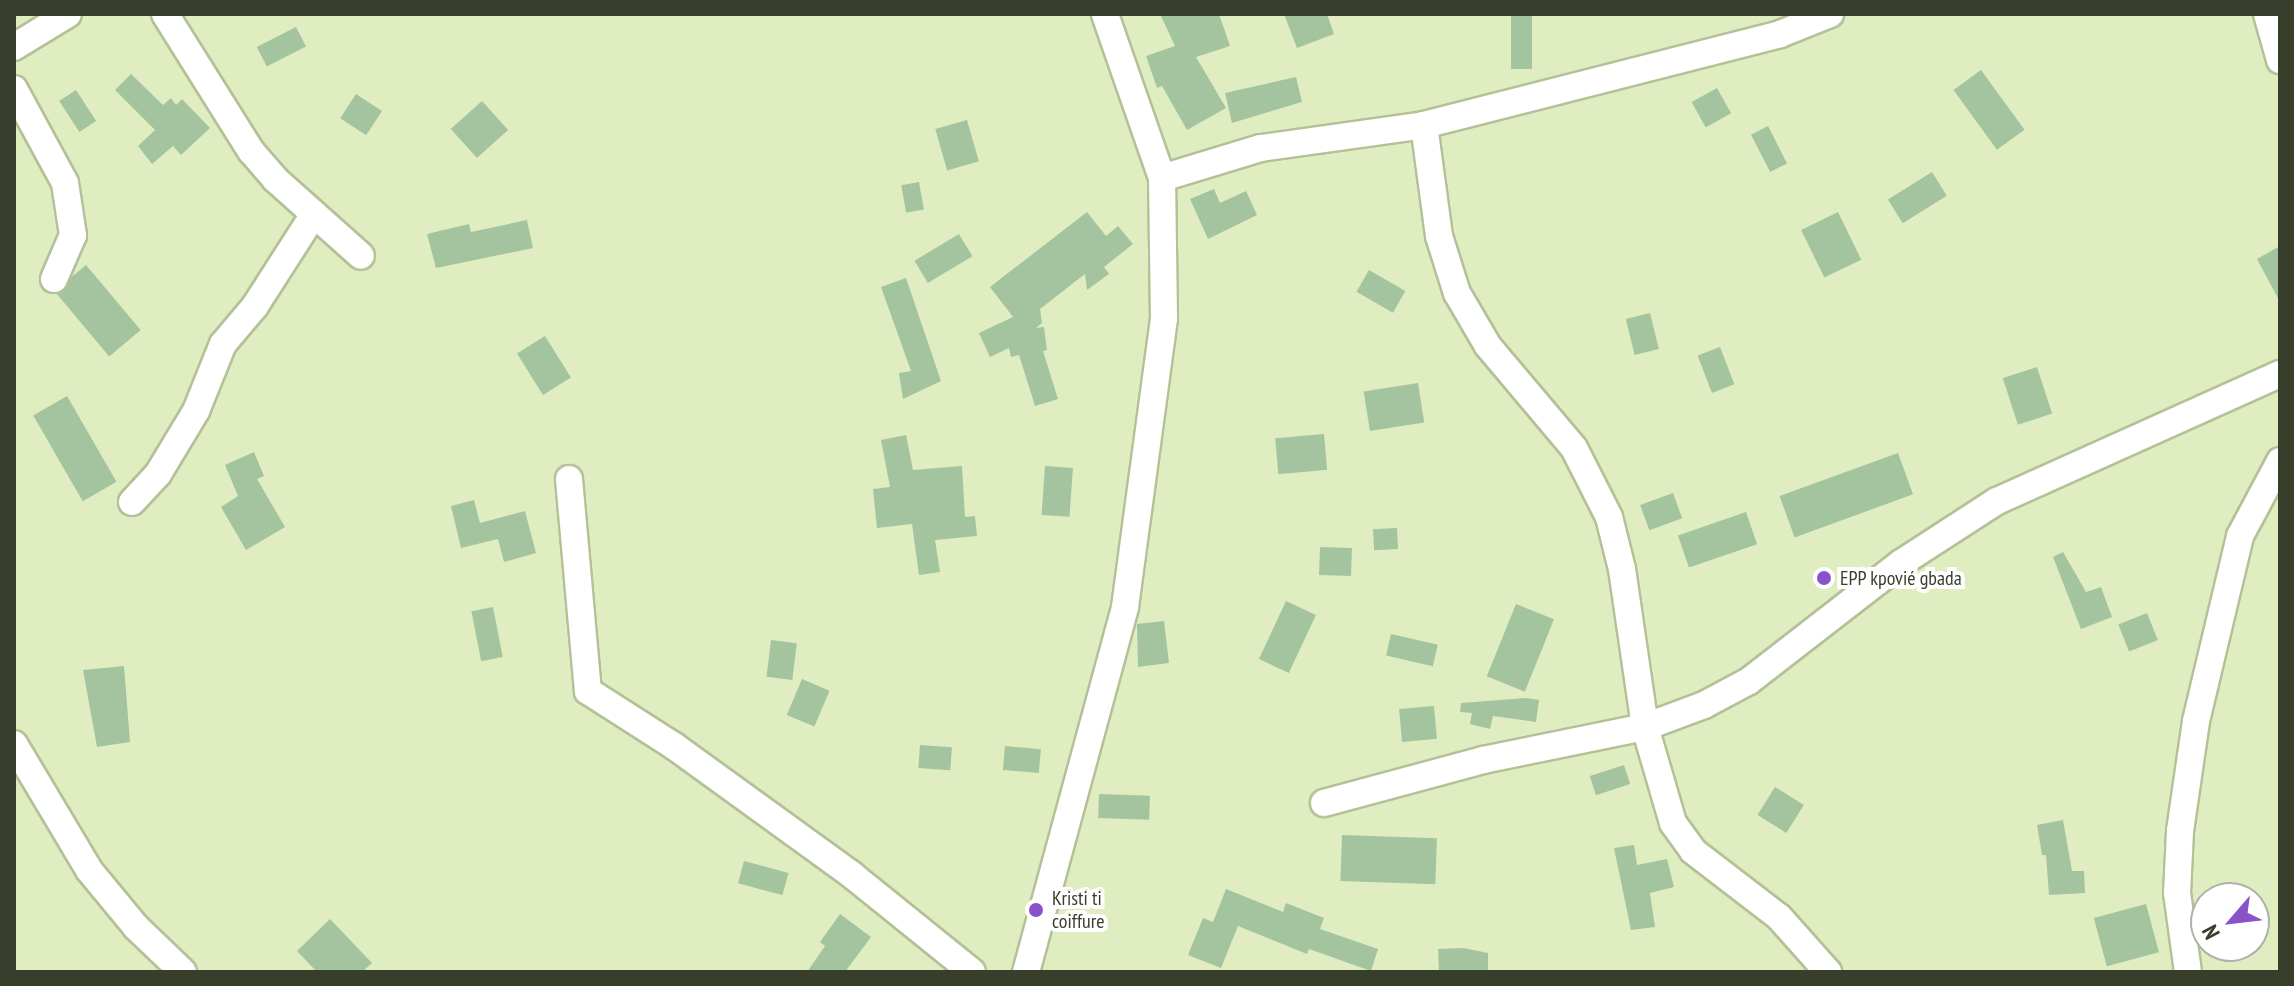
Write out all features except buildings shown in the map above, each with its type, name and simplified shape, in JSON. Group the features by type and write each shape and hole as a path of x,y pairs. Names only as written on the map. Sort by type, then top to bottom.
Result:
{"street":[{"path":"15,42 68,14"},
{"path":"165,14 251,151 361,256"},
{"path":"1026,972 1125,607 1164,319 1162,178 1105,14"},
{"path":"1162,178 1261,148 1424,125 1780,34 1830,14"},
{"path":"2267,14 2280,60"},
{"path":"14,89 65,183 73,235 54,279"},
{"path":"1424,125 1439,236 1457,293 1488,346 1574,448 1609,517 1622,569 1645,727 1673,823 1693,851 1779,917 1828,972"},
{"path":"132,502 158,474 196,411 223,344 255,306 314,214"},
{"path":"1324,803 1455,766 1645,727 1704,705 1749,681 1901,563 1997,501 2280,374"},
{"path":"2188,972 2177,893 2180,831 2196,721 2240,536 2280,461"},
{"path":"569,479 588,691 674,746 852,875 972,972"},
{"path":"14,744 89,870 136,927 183,972"}],"place":[{"name":"EPP kpovié gbada","path":"1824,578"},
{"name":"Kristi ti coiffure","path":"1036,910"}]}
